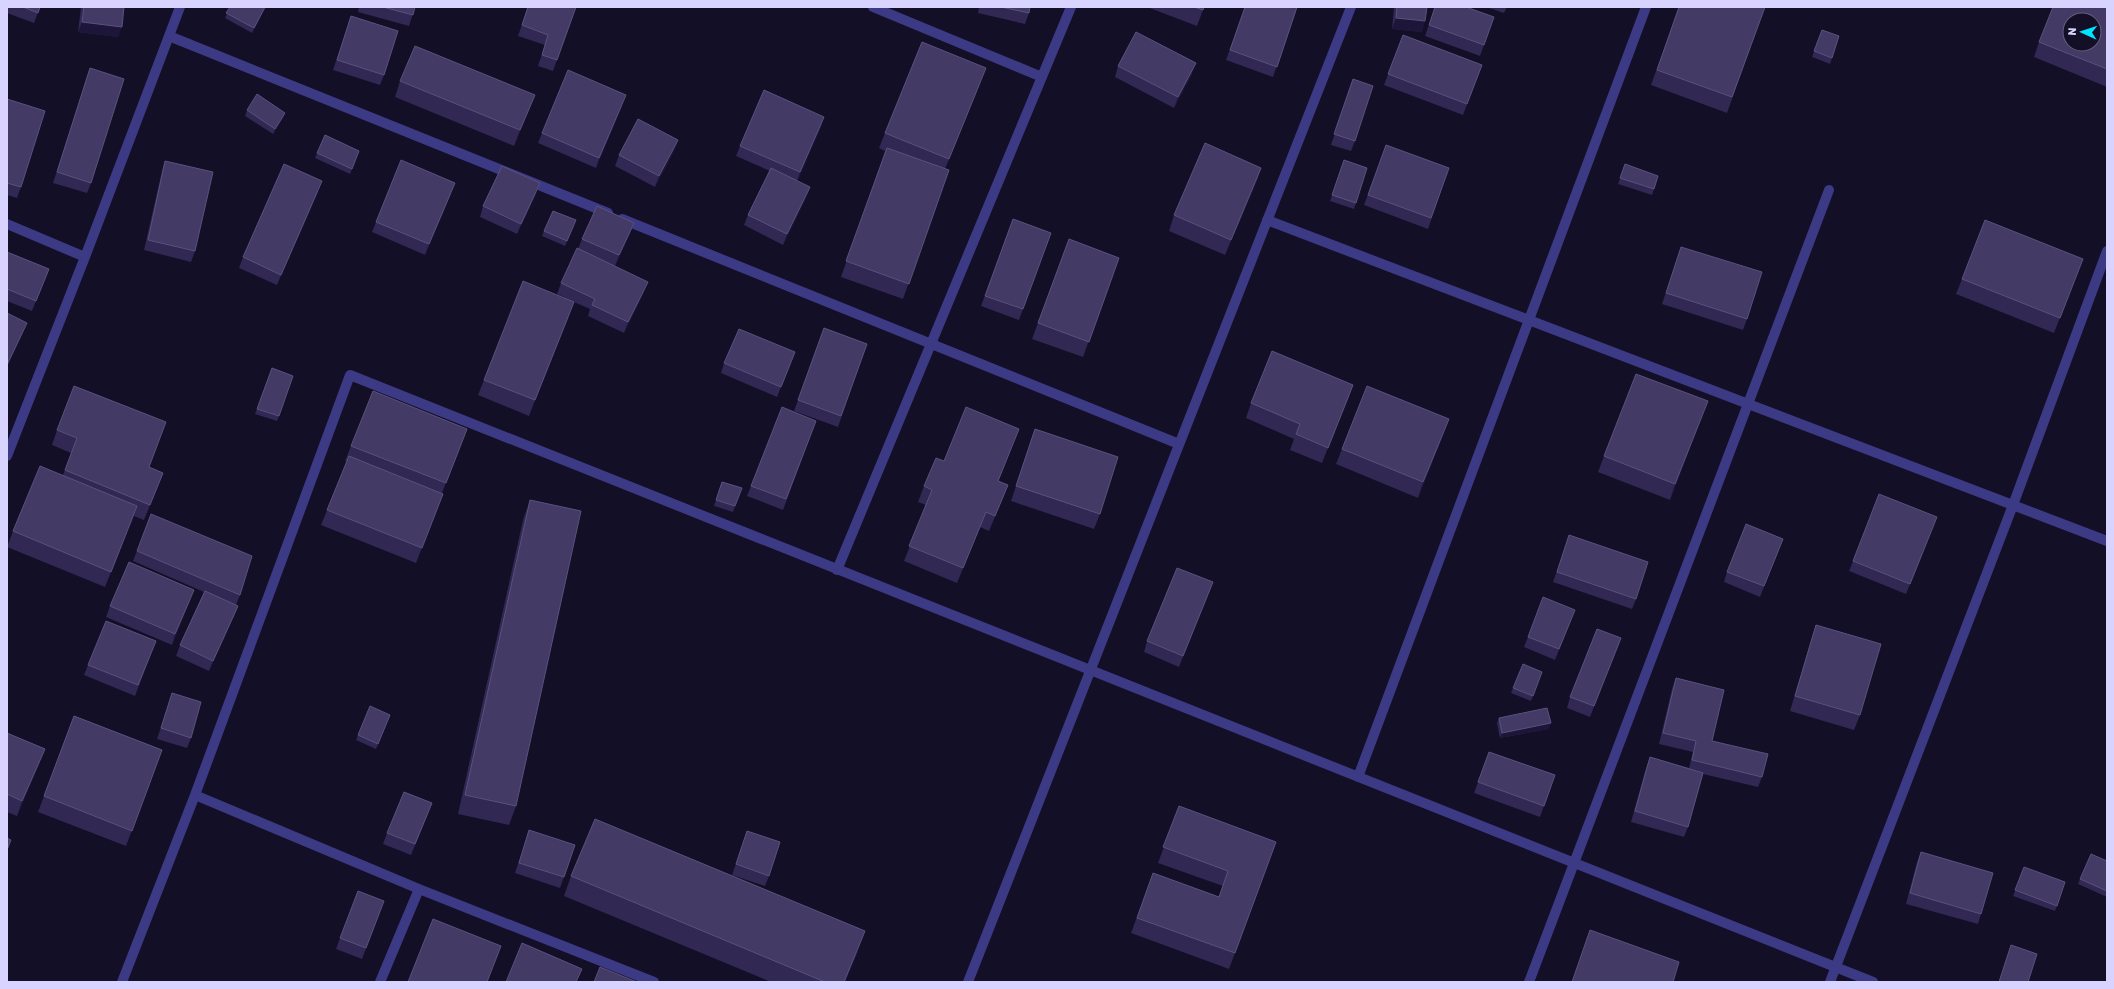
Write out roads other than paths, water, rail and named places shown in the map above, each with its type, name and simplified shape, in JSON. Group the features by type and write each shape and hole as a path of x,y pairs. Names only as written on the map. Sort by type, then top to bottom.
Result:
{"street":[{"path":"7,456 85,257 180,7"},
{"path":"872,7 1042,77"},
{"path":"838,570 1071,7"},
{"path":"968,982 1351,7"},
{"path":"1358,777 1646,7"},
{"path":"169,36 1179,444"},
{"path":"1529,982 1829,190"},
{"path":"1267,220 2107,541"},
{"path":"7,224 85,257"},
{"path":"1830,982 2013,505 2106,257"},
{"path":"122,982 195,795 350,375 1873,982"},
{"path":"195,795 419,889 654,982"},
{"path":"380,982 419,889"}]}
